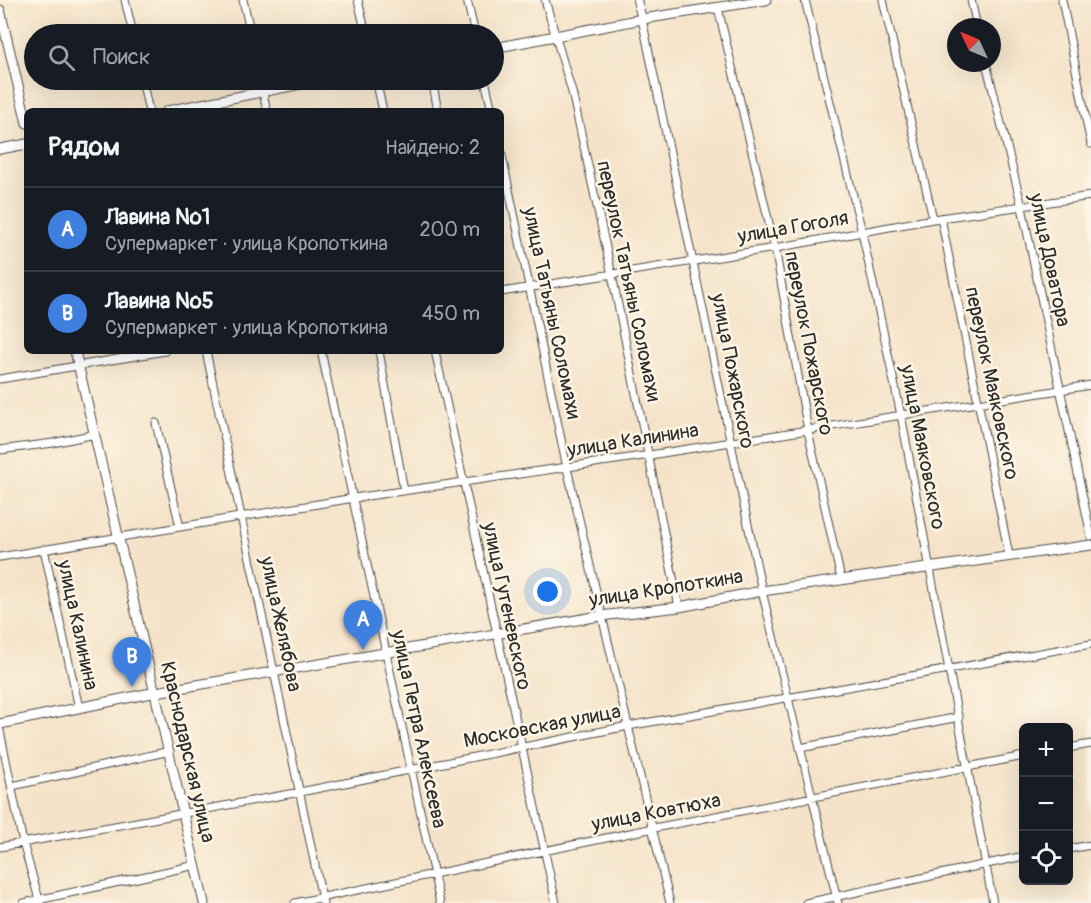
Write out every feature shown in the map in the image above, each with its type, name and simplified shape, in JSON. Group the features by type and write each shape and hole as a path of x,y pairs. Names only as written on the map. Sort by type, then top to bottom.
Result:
{"main road":[{"path":"504,46 642,19 766,0"},
{"path":"0,10 24,110"},
{"path":"178,108 241,90"},
{"path":"0,149 24,145"},
{"name":"Краснодарская улица","path":"76,354 204,903"},
{"name":"улица Кропоткина","path":"0,724 156,692 274,674 600,616 679,607 762,591 1091,544"}],"street":[{"path":"125,0 130,24"},
{"path":"243,0 248,24"},
{"path":"358,0 364,24"},
{"path":"467,0 473,24"},
{"name":"переулок Татьяны Соломахи","path":"545,0 572,92 650,455 679,607"},
{"name":"улица Пожарского","path":"637,0 694,260 762,591 837,900"},
{"name":"улица Маяковского","path":"805,0 862,232 902,415 993,903"},
{"name":"переулок Маяковского","path":"883,0 979,402 1009,555"},
{"path":"970,0 975,18"},
{"path":"1062,0 1091,144"},
{"name":"переулок Пожарского","path":"718,8 775,248 808,430 841,579"},
{"name":"улица Доватора","path":"988,72 1022,207 1091,536"},
{"path":"144,90 148,108"},
{"path":"263,90 266,108"},
{"path":"378,90 382,108"},
{"path":"434,90 437,108"},
{"path":"487,90 491,108"},
{"name":"улица Татьяны Соломахи","path":"504,165 600,616 654,828 670,903"},
{"name":"улица Гоголя","path":"504,292 775,248 937,219 1090,199"},
{"path":"0,378 148,354"},
{"name":"улица Желябова","path":"207,354 323,900"},
{"name":"улица Петра Алексеева","path":"322,354 440,903"},
{"path":"380,354 404,491"},
{"name":"улица Гутеневского","path":"436,354 555,903"},
{"name":"улица Калинина","path":"0,557 354,498 567,468 1091,385"},
{"path":"156,423 180,527"},
{"path":"0,450 53,443 95,434"},
{"name":"улица Калинина","path":"44,549 79,708"},
{"name":"Московская улица","path":"0,847 300,792 628,726 788,699 949,667 1091,644"},
{"path":"800,748 959,717"},
{"path":"0,731 23,843 40,902"},
{"path":"1073,747 1091,744"},
{"path":"12,786 170,751"},
{"name":"улица Ковтюха","path":"295,903 323,900 434,874 654,828 812,799 1019,757"},
{"path":"1073,848 1091,845"},
{"path":"806,903 837,900 1019,857"},
{"path":"24,903 40,902 196,865"}],"place":[{"name":"Лавина №1","path":"363,650"},
{"name":"Лавина №5","path":"132,687"}]}
